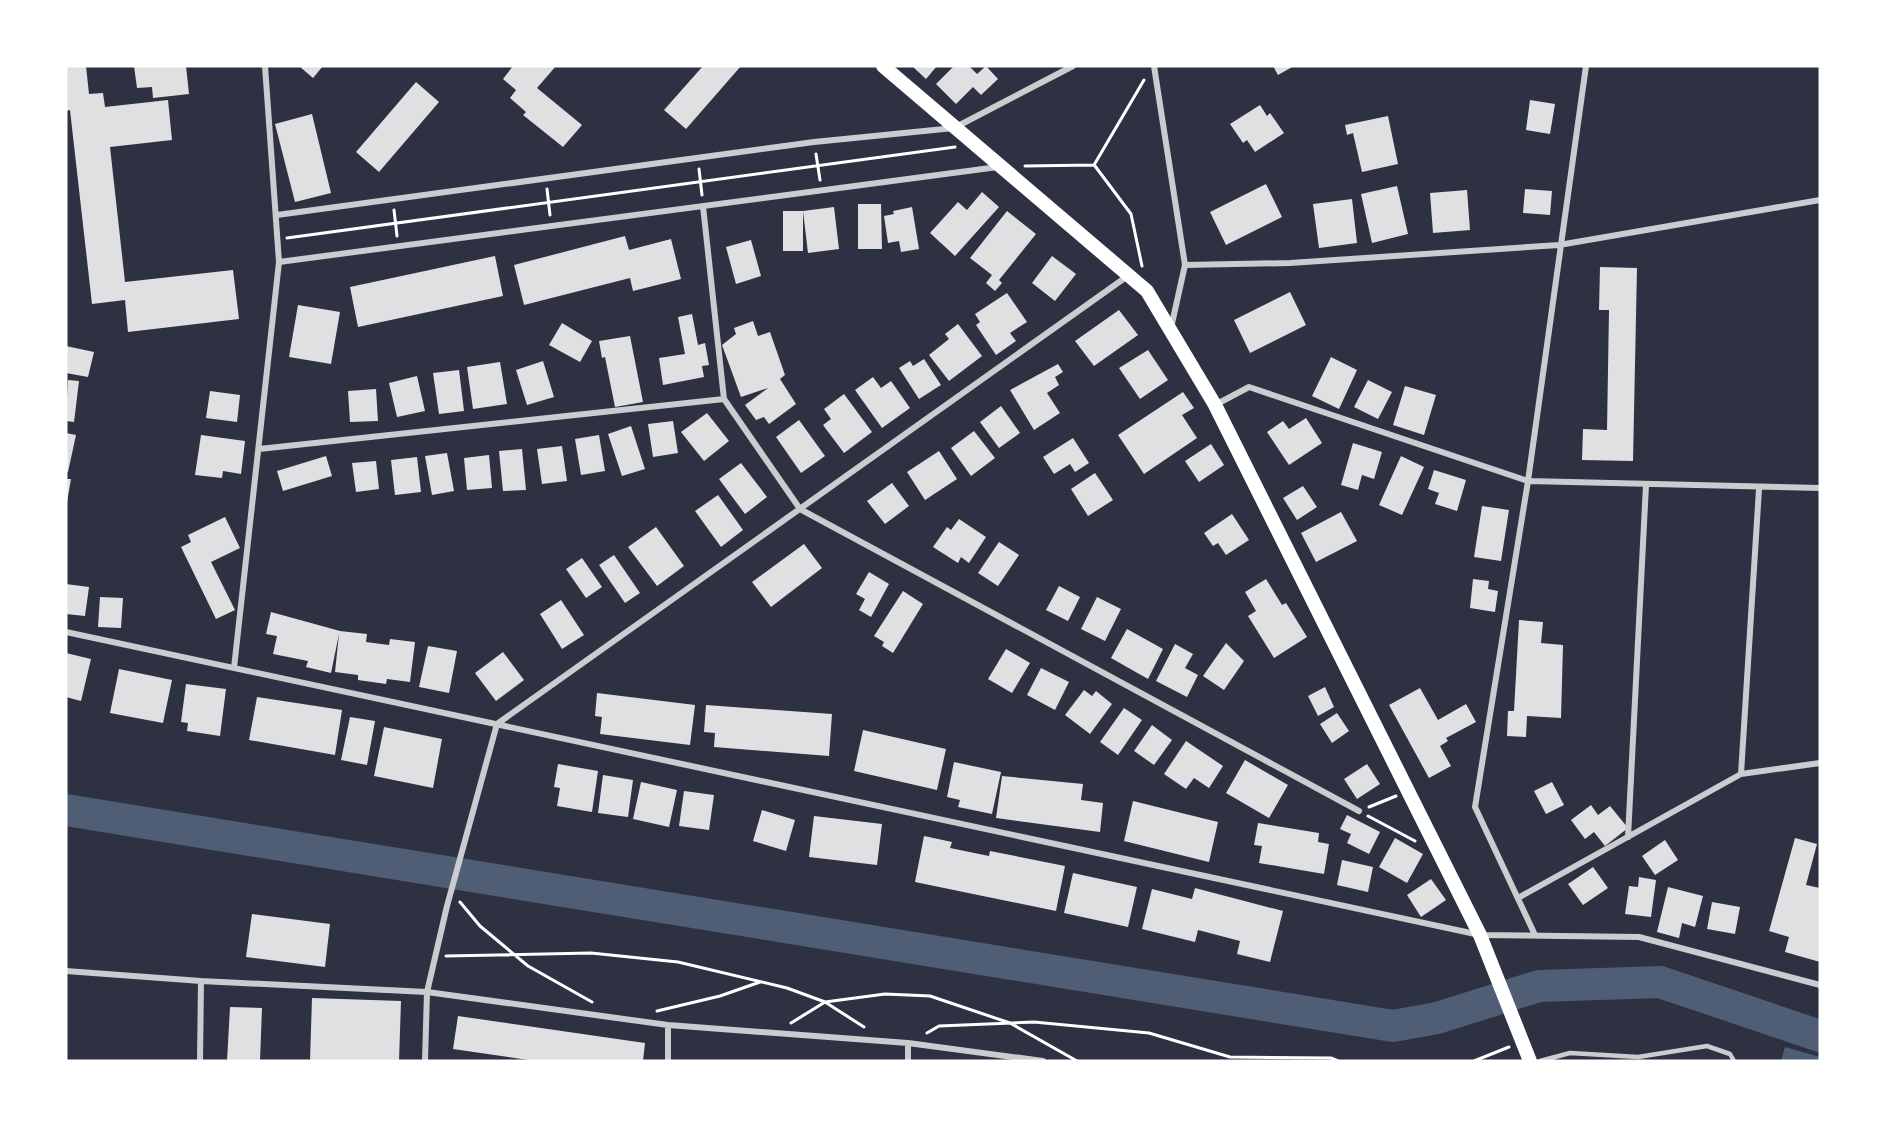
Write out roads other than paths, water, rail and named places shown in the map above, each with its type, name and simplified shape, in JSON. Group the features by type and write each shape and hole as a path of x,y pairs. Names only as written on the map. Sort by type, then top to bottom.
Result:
{"main road":[{"path":"883,66 1147,291 1215,405 1408,790 1480,935 1530,1061"}],"street":[{"path":"234,668 279,262 265,66"},
{"path":"277,214 814,142 954,128 1072,66"},
{"path":"1154,66 1185,265 1171,330"},
{"path":"1535,935 1475,807 1528,481 1559,245 1586,66"},
{"path":"279,262 1003,166"},
{"path":"1185,265 1290,263 1559,245 1820,200"},
{"path":"703,206 724,399 800,509 1359,812"},
{"path":"425,1061 427,993 447,906 497,724 1130,275"},
{"path":"1215,405 1249,387 1528,481 1759,489 1820,488"},
{"path":"259,449 724,399"},
{"path":"1628,837 1646,485"},
{"path":"1741,774 1759,489"},
{"path":"66,632 1480,935 1639,937 1820,985"},
{"path":"1518,898 1741,774 1820,763"},
{"path":"66,971 427,993 668,1025 908,1043 1043,1061"},
{"path":"200,1061 201,981"},
{"path":"668,1025 668,1061"},
{"path":"908,1043 908,1061"}],"lane":[{"path":"1540,1061 1570,1053 1638,1057 1707,1046 1730,1054 1734,1061"}],"water":[{"path":"1785,1047 1820,1057 1820,1061 1781,1061"}],"waterway":[{"path":"66,810 1393,1026 1437,1018 1539,986 1660,982 1820,1036"}]}
